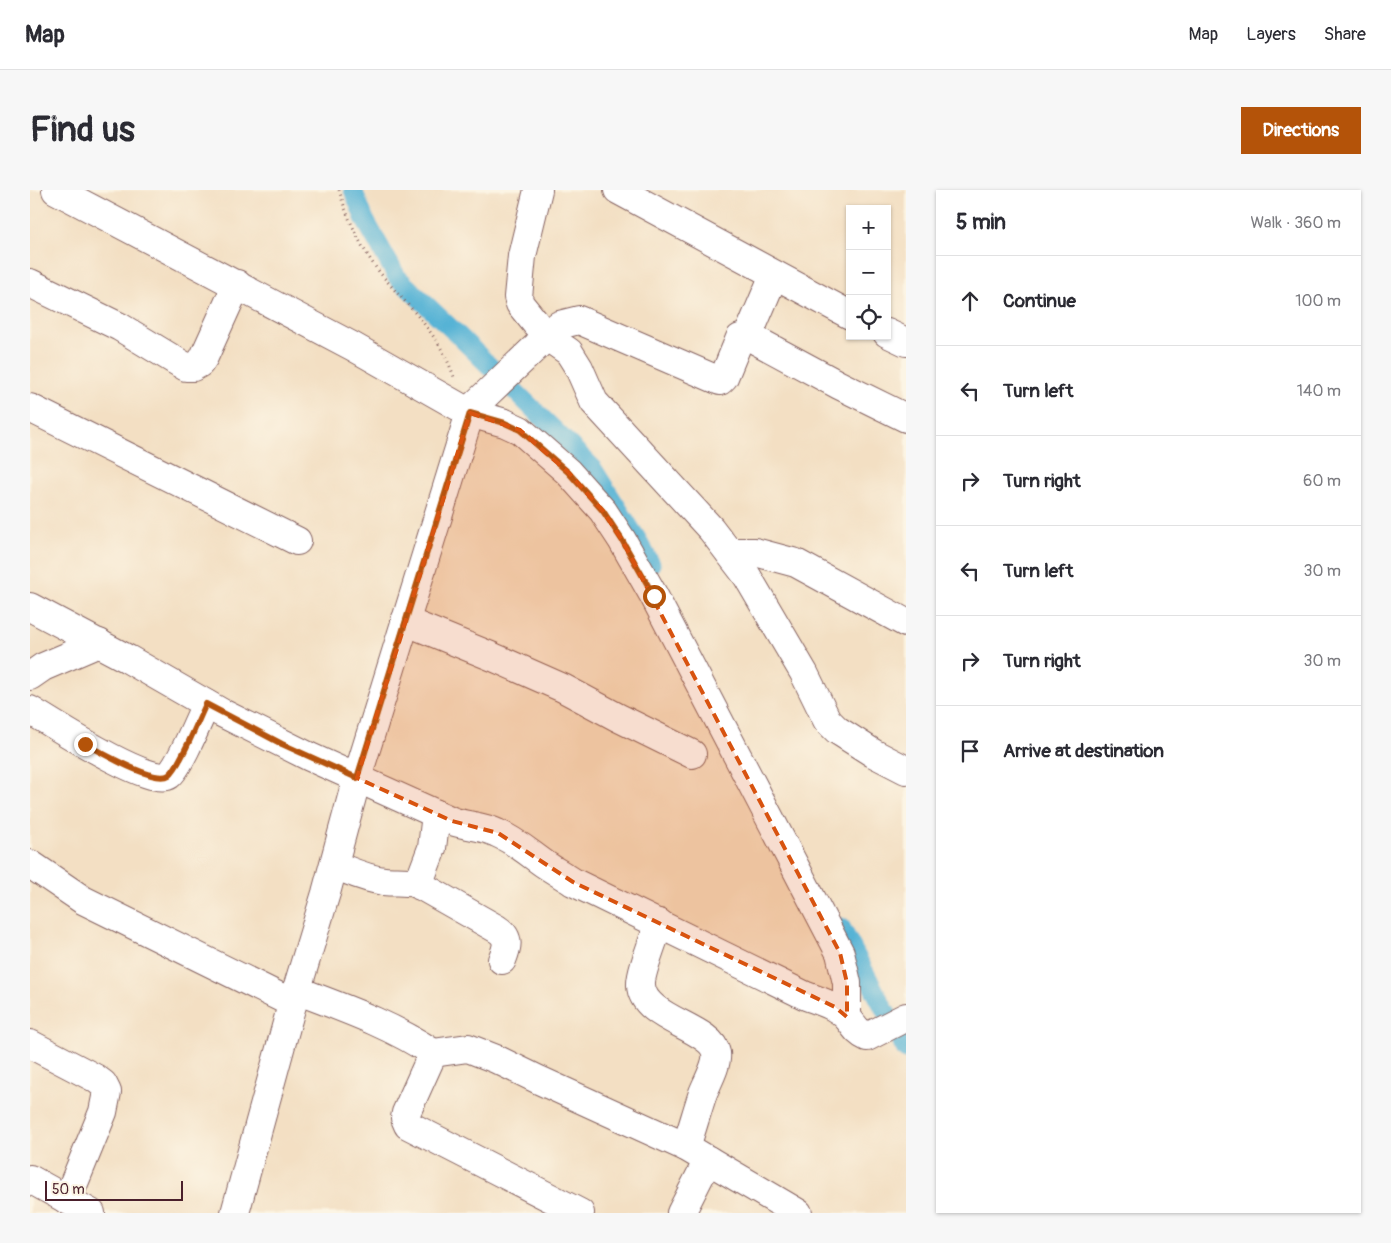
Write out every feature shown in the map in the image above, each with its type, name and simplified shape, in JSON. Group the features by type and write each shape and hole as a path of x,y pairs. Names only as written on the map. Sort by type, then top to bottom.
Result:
{"street":[{"path":"56,190 468,408 520,430 568,472 603,511 622,540 709,699 840,953 847,983 847,1017"},
{"path":"538,190 522,256 518,297 538,344"},
{"path":"618,190 846,313"},
{"path":"748,336 774,275"},
{"path":"30,283 120,328 186,367 193,367 200,363 209,347 236,284"},
{"path":"235,1213 294,997 334,865 357,778 468,408 559,325 580,320 720,381 724,377 740,338 748,336 839,385 906,418"},
{"path":"891,335 906,342"},
{"path":"538,344 569,352 579,368 594,402 699,516 729,552 747,576 769,613 804,673 827,720 836,730 906,770"},
{"path":"30,408 297,540"},
{"path":"729,552 755,552 796,564 906,623"},
{"path":"30,607 282,744 460,824 488,829 498,833 524,848 545,865 573,882 804,995 835,1007 847,1017 860,1034 867,1037 906,1017"},
{"path":"405,621 494,657 563,688 692,754"},
{"path":"30,676 43,666 99,643"},
{"path":"30,710 110,757 146,774 160,778 168,776 174,768 206,704"},
{"path":"418,885 432,848 436,814"},
{"path":"30,864 83,900 294,997 363,1016 433,1052 460,1048 475,1050 697,1154 798,1213"},
{"path":"334,865 364,877 383,881 404,881 418,885 502,932 506,937 508,945 502,960"},
{"path":"659,923 640,982 644,996 647,1001 669,1018 708,1039 716,1052 716,1058 703,1094 697,1154 681,1213"},
{"path":"30,1044 95,1078 104,1084 107,1092 103,1112 67,1200"},
{"path":"433,1052 406,1113 405,1118 408,1125 580,1213"},
{"path":"30,1179 91,1213"}],"path":[{"path":"339,190 344,207 358,236 377,268 429,330 447,357 456,386 468,408"}],"highlighted area":[{"path":"470,413 520,430 568,472 603,511 622,540 840,953 847,983 847,1017 835,1007 573,882 498,833 452,821 357,778"}],"waterway":[{"path":"353,190 365,220 397,277 592,467 651,564"},
{"path":"841,927 906,1050"}],"route":[{"path":"85,744 146,774 160,778 168,776 189,740 206,704 282,744 357,778 470,413 505,423 520,430 568,472 603,511 654,596"}]}
